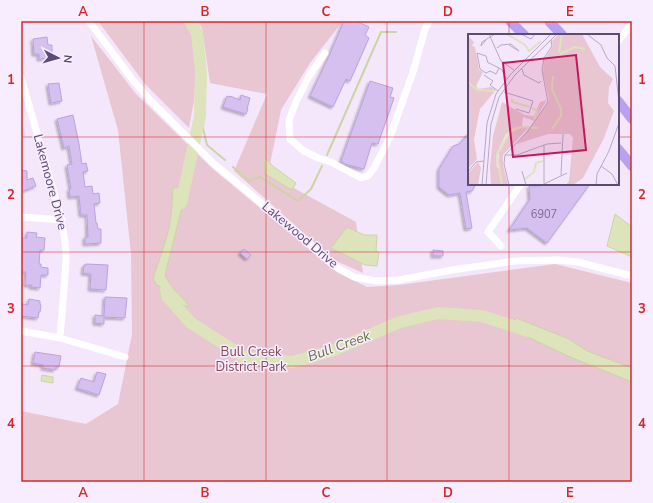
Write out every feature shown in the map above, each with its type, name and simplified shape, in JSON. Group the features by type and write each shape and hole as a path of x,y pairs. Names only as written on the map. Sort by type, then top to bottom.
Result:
{"highway":[{"path":"510,21 523,34"},
{"path":"549,21 561,34"},
{"path":"619,103 632,120"},
{"path":"619,150 632,166"}],"street":[{"name":"Lakewood Drive","path":"89,21 132,78 170,121 214,163 334,266 354,277 376,281 399,280 452,270 515,261 558,260 578,262 632,276"},
{"path":"325,53 309,76 296,102 289,120 290,139 304,151 318,158 331,162 362,178 368,176 374,168 390,137 413,72 428,21"},
{"path":"619,40 632,24"},
{"name":"Lakemoore Drive","path":"21,77 62,220 65,239 66,255 60,338"},
{"path":"501,246 488,232 520,185"},
{"path":"21,217 62,220"},
{"path":"21,331 60,338 125,357"}],"green space":[{"path":"98,21 186,21 198,37 194,101 189,128 145,84"},
{"path":"197,21 343,21 310,63 281,110 268,174 356,222 363,273 334,260 234,171 267,94 210,83 202,28"},
{"name":"Bull Creek District Park","path":"91,36 136,94 213,169 338,273 367,287 399,285 555,264 632,283 632,482 21,482 21,411 86,424 118,404 132,334 131,254 118,130"}],"shaded area":[{"path":"264,157 274,167 296,183 292,190 265,174"},
{"path":"187,187 165,275 170,285 189,307 179,303 165,301 160,296 162,287 157,285 153,279 169,228 173,188"},
{"path":"615,214 632,227 632,257 607,246"},
{"path":"347,227 364,235 377,235 376,251 379,253 377,266 365,265 331,248"},
{"path":"516,318 569,339 587,351 632,368 632,382 568,356 511,329"},
{"path":"42,375 53,377 53,383 41,381"}],"building":[{"path":"344,21 356,21 369,27 365,35 369,38 350,81 346,79 333,107 310,96"},
{"path":"47,37 48,45 52,45 52,53 49,53 49,58 39,59 39,54 34,54 33,39"},
{"path":"370,81 393,88 390,97 394,98 378,144 372,143 364,169 345,164 341,161"},
{"path":"59,83 62,101 51,103 48,84"},
{"path":"241,95 250,98 246,114 223,107 227,96 240,100"},
{"path":"73,115 82,164 86,163 88,171 83,172 85,187 92,186 93,194 99,193 100,203 94,204 96,223 98,229 101,229 101,243 85,244 85,237 88,237 87,215 81,215 79,196 70,197 69,189 71,189 67,165 72,164 69,146 64,148 57,119"},
{"path":"468,134 468,185 475,185 472,191 466,192 472,228 466,229 460,193 449,195 439,187 439,169 453,146 459,144"},
{"path":"21,170 27,171 27,180 33,178 36,186 21,192"},
{"path":"589,185 547,243 527,228 509,230 530,199 529,186"},
{"path":"27,232 37,233 36,237 45,238 44,250 40,250 39,264 41,264 41,267 48,268 48,275 41,275 40,288 31,287 32,285 25,285 26,272 21,272 22,238 27,238"},
{"path":"244,249 251,255 247,259 240,253"},
{"path":"433,250 443,251 443,256 433,256"},
{"path":"84,265 108,265 106,290 90,289 91,274 83,273"},
{"path":"105,297 127,298 125,318 104,317 104,324 95,323 95,315 104,316"},
{"path":"29,299 40,301 41,305 38,318 21,316 22,304 28,305"},
{"path":"35,352 61,356 59,367 56,367 55,370 43,368 43,365 33,363"},
{"path":"97,372 106,374 99,395 77,388 81,378 94,382"}],"waterway":[{"name":"Bull Creek","path":"181,203 200,116 201,73 197,33 190,21"},
{"path":"327,155 381,32 396,32"},
{"path":"200,116 207,145 225,160"},
{"path":"233,167 249,181 260,177 298,201 311,189 322,166"},
{"name":"Bull Creek","path":"166,289 167,296 191,323 246,358 292,362 332,351 400,322 438,313 482,316 528,331"}]}
